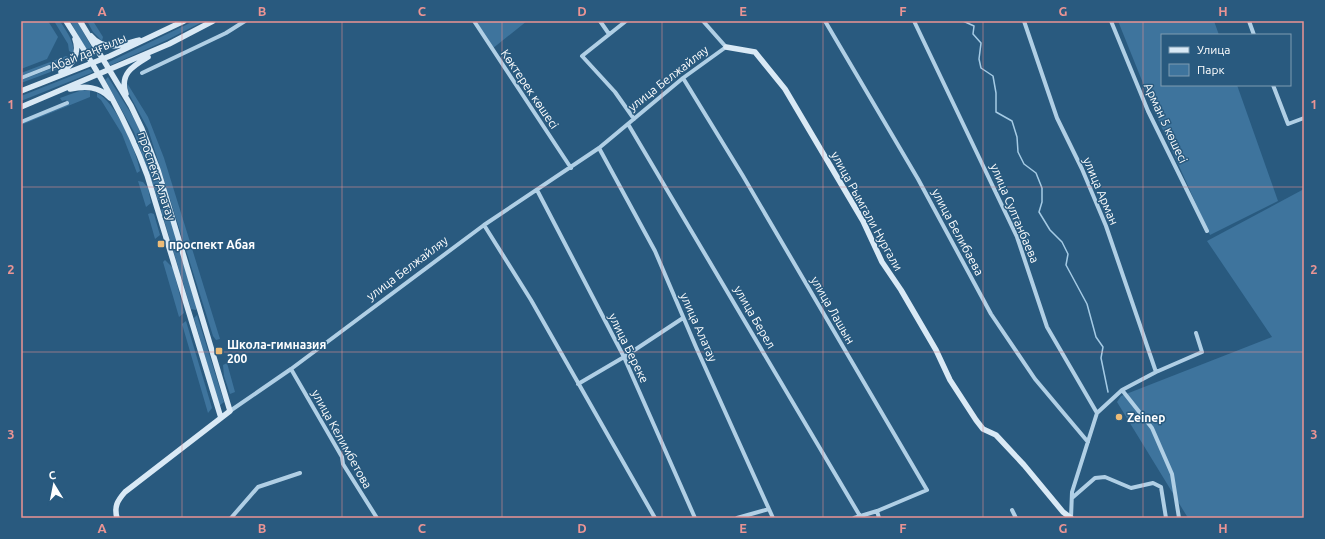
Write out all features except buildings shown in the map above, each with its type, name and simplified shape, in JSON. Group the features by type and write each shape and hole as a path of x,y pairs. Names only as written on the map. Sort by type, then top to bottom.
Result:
{"main road":[{"path":"80,21 98,42 113,47 163,32"},
{"name":"проспект Алатау","path":"80,21 131,106 158,170 230,411"},
{"name":"Абай даңғылы","path":"21,91 102,59 184,21"},
{"path":"21,106 99,75 168,44 213,21"},
{"path":"51,79 66,69 75,58 76,43 68,24"},
{"name":"проспект Алатау","path":"68,24 120,112 137,148 157,207 221,418"},
{"path":"131,106 124,84 127,72 131,67 168,44"},
{"name":"улица Рымгали Нургали","path":"726,47 755,52 784,89 863,221 882,262 901,290 950,380 983,429 996,435 1024,465 1063,512 1071,518"},
{"path":"56,92 80,87 97,89 109,96 120,112"},
{"path":"157,207 168,202"},
{"path":"190,315 200,310"},
{"name":"улица Белжайляу","path":"117,518 115,510 118,500 125,492 230,411"}],"street":[{"path":"142,73 219,36 246,21"},
{"name":"Көктерек көшесі","path":"474,21 571,168"},
{"path":"600,21 609,34"},
{"path":"626,21 582,56 616,92 634,119"},
{"path":"703,21 726,47"},
{"name":"улица Белибаева","path":"825,21 918,179 991,314 1035,379 1088,442"},
{"name":"улица Султанбаева","path":"914,21 1017,237 1047,328 1097,413"},
{"name":"улица Арман","path":"1024,21 1057,118 1082,169 1106,226 1156,371"},
{"name":"Арман 5 көшесі","path":"1111,21 1148,111 1207,231"},
{"path":"1249,21 1254,34"},
{"name":"улица Белжайляу","path":"230,411 292,369 484,225 599,148 683,78 726,47"},
{"path":"21,78 49,67"},
{"name":"улица Лашын","path":"683,78 743,176 926,490 877,511 860,516"},
{"path":"1273,86 1288,124 1304,118"},
{"path":"21,122 67,103"},
{"name":"улица Берел","path":"628,124 860,516"},
{"name":"улица Алатау","path":"599,148 655,251 683,318 773,518"},
{"name":"улица Береке","path":"537,190 624,357 695,518"},
{"path":"484,225 531,300 655,518"},
{"path":"578,384 624,357 683,318"},
{"path":"1071,518 1071,499 1097,413 1122,390 1156,371 1202,352 1196,333"},
{"name":"улица Келимбетова","path":"292,369 342,457 343,464 377,518"},
{"path":"1122,390 1152,428 1172,474 1179,518"},
{"path":"231,518 258,487 300,473"},
{"path":"1071,499 1095,478 1105,477 1131,488 1153,483 1161,487 1166,518"},
{"path":"738,518 770,509"},
{"path":"1012,510 1016,518"},
{"path":"877,511 879,518"},
{"path":"854,518 860,516"}],"green space":[{"path":"21,21 48,21 58,37 47,59 21,69"},
{"path":"54,21 60,21 73,45 73,53 69,51 68,44"},
{"path":"70,21 77,21 96,55 91,58"},
{"path":"87,21 93,21 103,37 102,41 93,32"},
{"path":"194,21 204,21 167,40 111,65 107,63"},
{"path":"476,21 527,21 492,49"},
{"path":"1118,21 1214,21 1219,34 1161,34 1161,86 1237,86 1278,201 1210,235 1153,108"},
{"path":"66,56 72,59 64,67 21,83 21,80 53,68 51,64 21,76 21,73"},
{"path":"89,69 93,71 91,73 21,101 21,96"},
{"path":"108,77 134,118 164,198 163,201 158,200 134,132 105,80"},
{"path":"127,83 148,117 164,158 220,339 216,340 213,336 148,129 129,94"},
{"path":"82,90 90,91 90,97 21,125 21,123 68,104 66,100 62,101 60,98"},
{"path":"97,93 111,106 130,139 140,171 137,173 122,134 101,100 97,97"},
{"path":"138,181 143,182 148,188 151,203 146,207"},
{"path":"1304,189 1304,518 1188,518 1117,402 1121,396 1272,337 1207,241"},
{"path":"165,206 167,208 197,308 196,310 191,309 161,210"},
{"path":"148,214 154,214 160,235 155,239"},
{"path":"165,260 173,268 183,308 184,313 179,317 163,262"},
{"path":"197,315 224,402 219,406 194,318"},
{"path":"186,321 212,408 208,413 182,324"},
{"path":"227,363 235,392 230,394 224,376 223,365"}],"waterway":[{"path":"963,21 974,26 973,34 981,43 979,59 981,68 993,76 996,93 996,112 1012,121 1017,137 1018,152 1024,164 1036,173 1042,188 1042,202 1039,212 1050,230 1062,242 1068,254 1066,265 1087,304 1096,337 1103,347 1101,358 1108,392"}],"place":[{"name":"проспект Абая","path":"161,244"},
{"name":"Школа-гимназия 200","path":"219,351"},
{"name":"Zeinep","path":"1119,417"}]}
